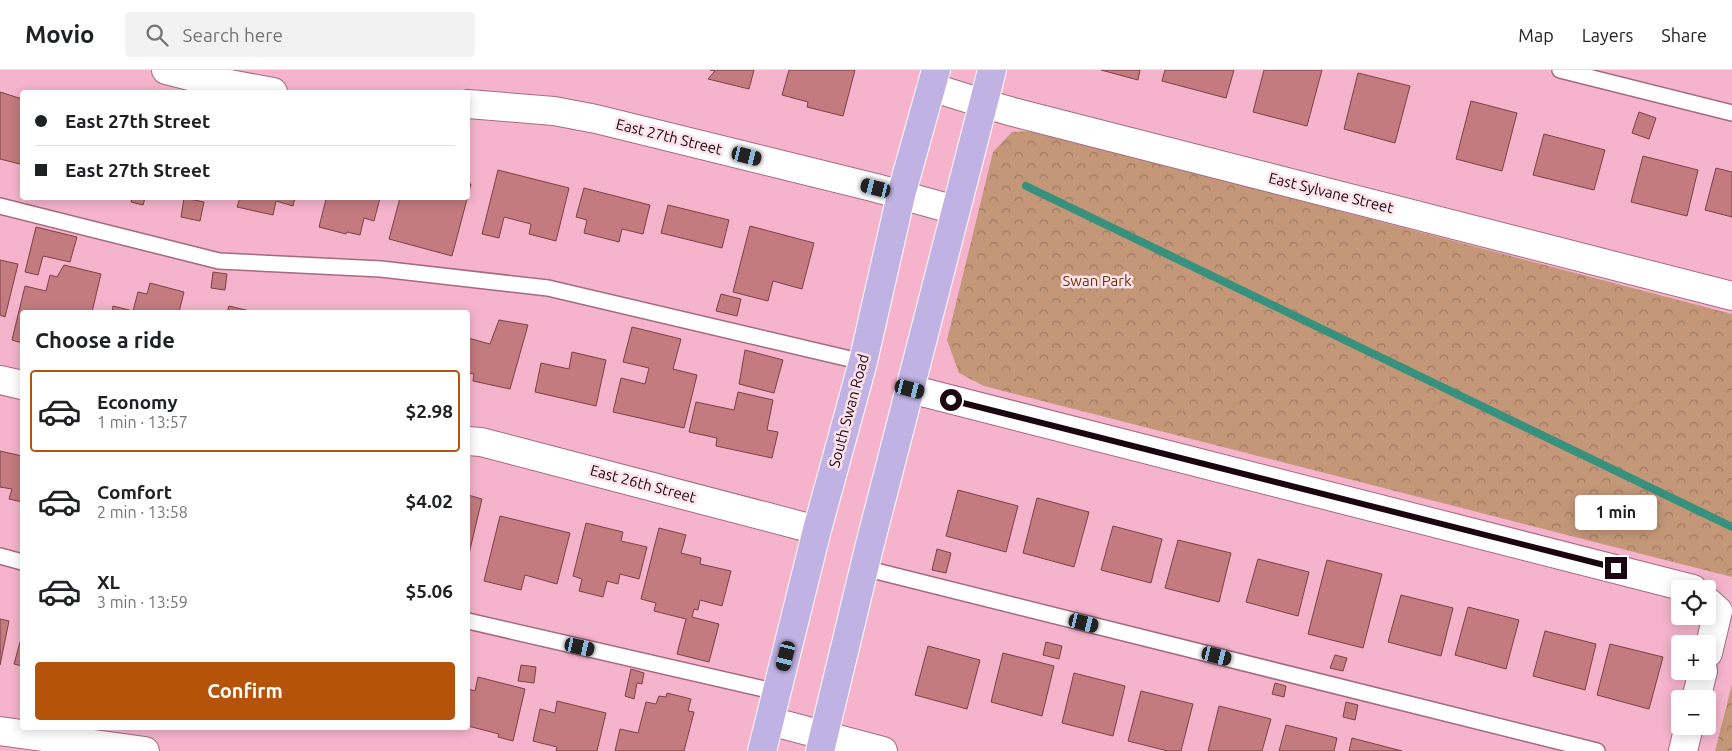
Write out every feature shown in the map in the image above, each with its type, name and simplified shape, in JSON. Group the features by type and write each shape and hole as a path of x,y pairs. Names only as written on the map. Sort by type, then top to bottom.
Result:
{"main road":[{"path":"822,743 864,568 992,70"},
{"name":"South Swan Road","path":"762,751 863,362 901,194 933,78"}],"street":[{"path":"166,70 206,80 262,90"},
{"name":"East Sylvane Street","path":"933,78 982,104 1732,296"},
{"name":"East 27th Street","path":"470,104 554,111 596,119 901,194 955,210"},
{"path":"0,380 20,385"},
{"path":"910,389 1671,584"},
{"name":"East 26th Street","path":"470,441 818,530"},
{"path":"770,721 822,743 884,751"},
{"path":"0,731 145,751"},
{"path":"1683,751 1687,735"}],"lane":[{"path":"1560,70 1732,113"},
{"path":"0,206 219,262 381,269 548,288 863,362"},
{"path":"0,556 20,561"},
{"path":"864,568 1597,751"},
{"path":"470,621 778,692"}],"green space":[{"name":"Swan Park","path":"1035,131 1732,314 1732,577 984,386 959,373 947,340 993,152 1012,132"},
{"path":"1732,684 1732,751 1715,751"}],"building":[{"path":"710,70 754,70 749,89 708,79 715,71"},
{"path":"789,70 855,70 843,116 807,107 808,102 782,95"},
{"path":"1101,70 1140,70 1138,80"},
{"path":"1165,70 1234,70 1226,98 1162,81"},
{"path":"1264,70 1322,70 1307,126 1253,112"},
{"path":"1358,73 1410,86 1395,143 1344,129"},
{"path":"0,92 20,98 20,164 0,159"},
{"path":"1471,101 1517,113 1502,171 1456,159"},
{"path":"1639,112 1656,118 1649,139 1632,133"},
{"path":"1544,134 1605,150 1594,190 1533,175"},
{"path":"1643,156 1698,170 1687,216 1631,202"},
{"path":"1716,168 1732,172 1732,217 1705,210"},
{"path":"498,170 569,188 556,241 529,234 531,224 504,217 499,238 482,234"},
{"path":"584,188 650,205 643,234 622,229 619,242 584,233 587,220 576,217"},
{"path":"132,200 144,200 143,205 131,202"},
{"path":"184,200 204,202 200,221 181,217"},
{"path":"239,200 294,200 293,206 276,201 273,215 237,207"},
{"path":"326,200 379,200 374,221 364,218 360,235 347,232 346,234 319,227"},
{"path":"399,200 466,200 452,256 389,239"},
{"path":"668,205 729,220 722,248 661,233"},
{"path":"750,226 814,243 802,289 773,281 768,301 733,292"},
{"path":"36,227 77,237 70,262 43,256 38,275 25,272"},
{"path":"0,260 18,264 5,317 0,315"},
{"path":"64,265 101,274 92,310 20,310 20,342 12,340 25,286 46,291 50,275 57,277"},
{"path":"213,272 227,274 225,290 211,288"},
{"path":"150,283 184,292 180,310 133,310 138,292 147,294"},
{"path":"721,294 741,299 737,316 716,311"},
{"path":"113,306 129,310 112,310"},
{"path":"229,306 246,310 228,310"},
{"path":"499,320 528,325 510,389 473,381 474,374 470,373 470,339 490,344"},
{"path":"632,327 681,339 673,369 697,375 684,428 613,412 621,378 645,384 649,368 623,362"},
{"path":"745,350 783,360 774,393 739,384"},
{"path":"572,352 606,360 596,406 535,392 541,363 569,369"},
{"path":"738,392 773,400 767,430 778,432 772,458 716,446 717,438 689,432 696,402 734,410"},
{"path":"0,451 20,456 20,502 9,499 12,489 0,487"},
{"path":"958,490 1018,506 1006,552 946,536"},
{"path":"470,496 482,499 470,550"},
{"path":"1037,498 1089,512 1074,567 1023,553"},
{"path":"500,516 570,533 557,584 525,575 521,590 484,581"},
{"path":"586,523 623,532 621,541 647,547 639,579 620,574 618,584 607,581 603,597 579,591 582,579 573,576"},
{"path":"1113,526 1162,539 1151,583 1101,570"},
{"path":"659,528 686,535 681,553 701,558 700,564 731,571 722,606 700,600 698,610 694,609 692,617 719,624 709,662 677,654 686,619 654,611 656,603 641,599"},
{"path":"1178,540 1231,553 1219,602 1165,588"},
{"path":"937,549 951,553 946,573 932,570"},
{"path":"1258,559 1309,572 1298,616 1246,602"},
{"path":"1327,560 1382,574 1363,648 1308,634"},
{"path":"1401,595 1453,608 1441,656 1388,642"},
{"path":"1468,607 1519,620 1506,669 1455,655"},
{"path":"0,619 9,621 0,665"},
{"path":"1545,631 1596,644 1585,690 1533,676"},
{"path":"20,642 20,666 14,664"},
{"path":"1046,642 1062,646 1059,659 1043,655"},
{"path":"1610,644 1663,657 1649,709 1597,695"},
{"path":"928,646 980,660 967,709 915,695"},
{"path":"1003,653 1054,666 1042,716 991,702"},
{"path":"1335,655 1347,658 1343,671 1330,668"},
{"path":"521,665 536,667 534,683 518,681"},
{"path":"631,669 644,673 642,684 637,683 634,699 625,696"},
{"path":"1074,673 1125,686 1113,736 1062,723"},
{"path":"478,677 525,689 513,741 498,737 499,734 470,727 470,690 475,691"},
{"path":"1275,683 1286,686 1284,697 1272,694"},
{"path":"1141,691 1193,704 1181,751 1168,751 1128,741"},
{"path":"667,693 691,699 688,711 694,712 684,751 615,751 620,729 638,733 646,702 656,704 659,696 666,697"},
{"path":"557,701 606,713 597,751 556,751 557,747 533,741 540,709 555,713"},
{"path":"1346,702 1358,705 1355,720 1343,717"},
{"path":"1219,706 1271,719 1262,751 1208,751"},
{"path":"1286,725 1337,738 1334,751 1279,751"},
{"path":"1352,738 1402,751 1349,751"}],"waterway":[{"path":"1026,186 1732,527"}],"route":[{"path":"951,400 1616,568"}]}
